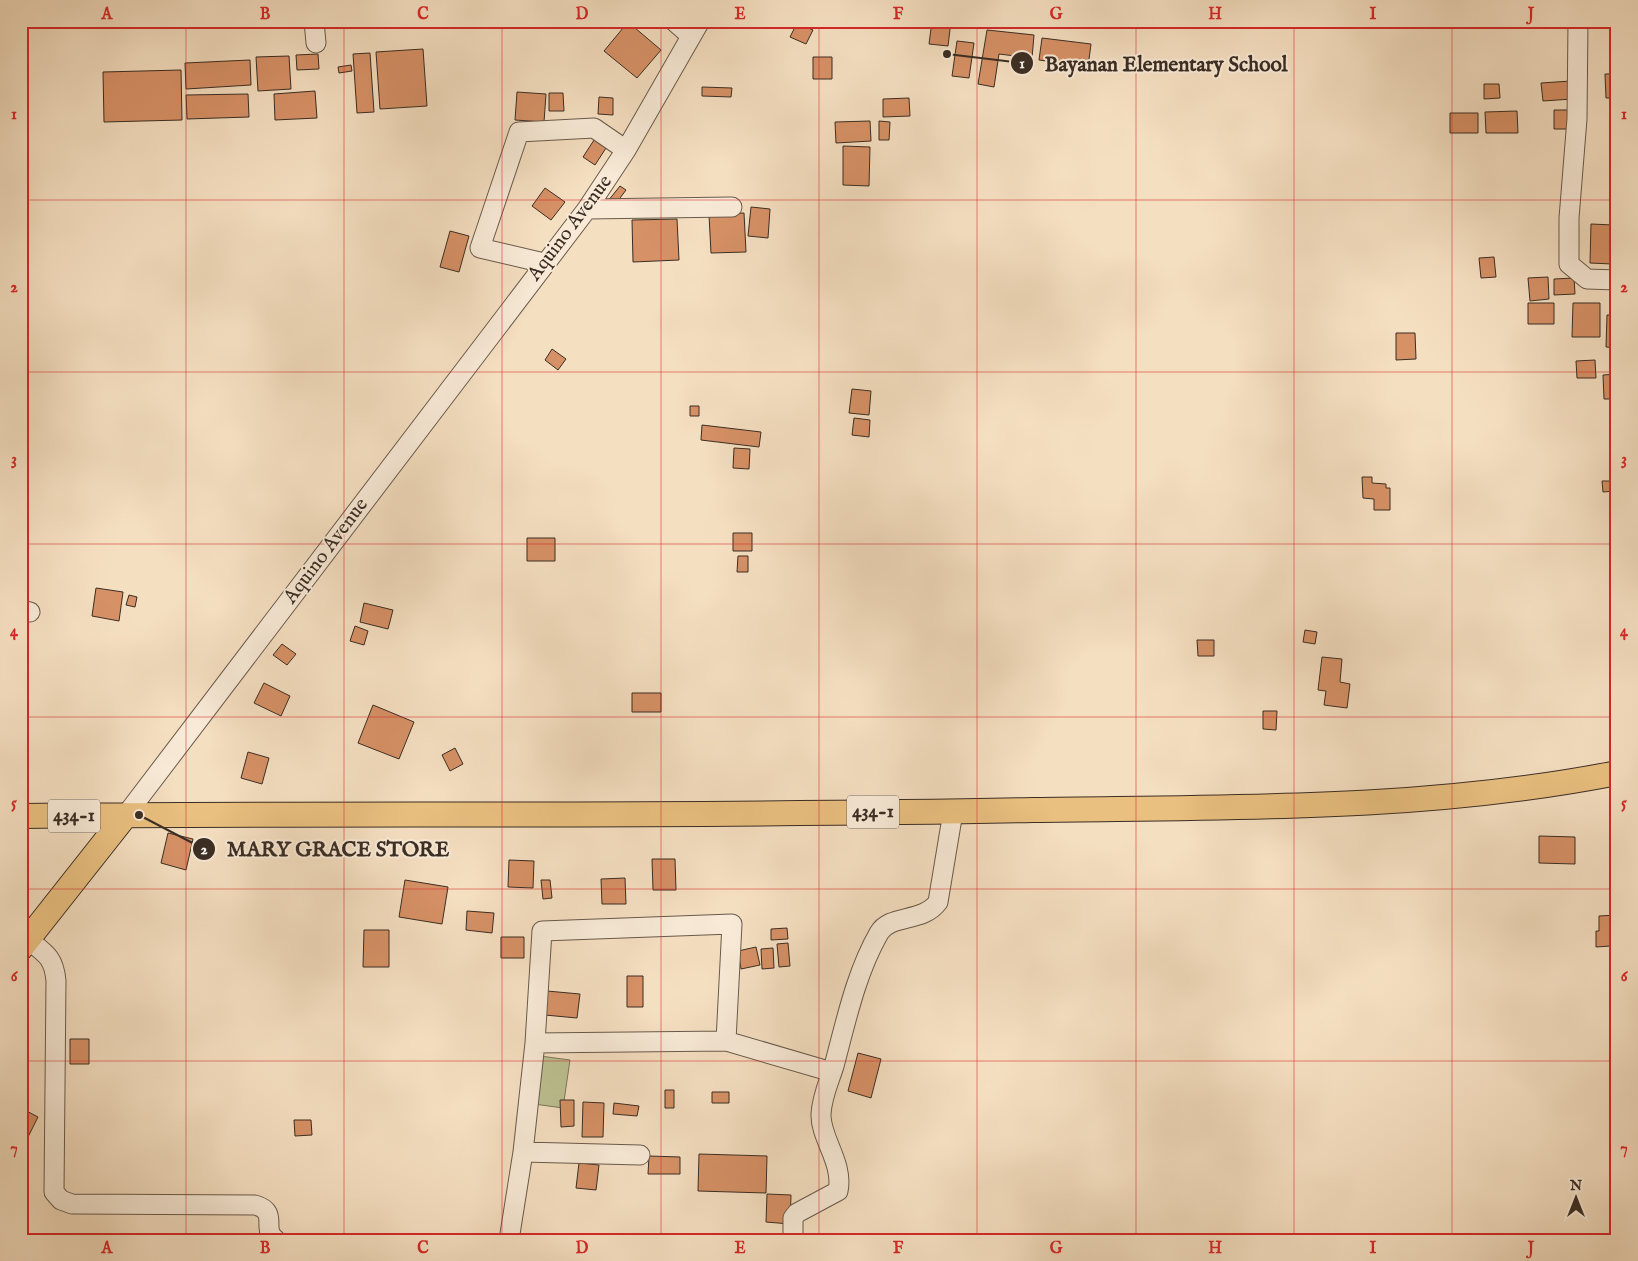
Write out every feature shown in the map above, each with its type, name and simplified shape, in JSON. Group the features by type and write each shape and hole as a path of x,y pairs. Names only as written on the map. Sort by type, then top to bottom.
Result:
{"main road":[{"name":"434-1","path":"21,816 953,812 1352,804 1415,800 1530,788 1617,773"},
{"name":"Aquino Avenue","path":"24,944 126,815"}],"street":[{"path":"314,21 316,43"},
{"path":"674,21 695,28"},
{"path":"1578,21 1577,119 1569,218 1569,264 1587,279 1617,280"},
{"name":"Aquino Avenue","path":"126,815 587,209 626,150 695,28"},
{"path":"544,264 480,248 519,132 594,128 626,150"},
{"path":"587,209 732,208"},
{"path":"793,1240 793,1218 796,1213 838,1191 840,1179 821,1116 824,1094 858,978 880,930 888,924 923,915 933,909 938,902 953,812"},
{"path":"509,1240 523,1152 534,1043 542,931 732,924 726,1041"},
{"path":"24,944 49,956 55,967 54,1192 61,1200 72,1204 255,1205 264,1207 269,1213 269,1230 276,1240"},
{"path":"534,1043 726,1041 832,1072"},
{"path":"523,1152 640,1155"}],"green space":[{"path":"540,1056 570,1060 563,1108 534,1104"}],"building":[{"path":"932,21 951,21 948,46 929,44"},
{"path":"628,22 661,50 637,78 604,51"},
{"path":"797,23 813,30 806,44 790,37"},
{"path":"987,30 1034,35 1032,58 999,54 994,87 978,84"},
{"path":"1042,38 1091,44 1088,67 1039,60"},
{"path":"957,41 974,43 969,78 952,76"},
{"path":"423,49 427,106 380,109 376,52"},
{"path":"370,53 374,112 357,113 353,54"},
{"path":"318,54 319,69 297,70 296,55"},
{"path":"289,56 291,89 258,91 256,57"},
{"path":"813,57 832,57 832,79 813,79"},
{"path":"250,60 251,85 186,89 185,63"},
{"path":"351,65 352,71 339,73 338,67"},
{"path":"181,70 182,120 104,122 103,72"},
{"path":"1605,74 1617,74 1617,98 1606,98"},
{"path":"1571,81 1572,99 1543,101 1541,83"},
{"path":"1484,84 1499,84 1500,98 1484,99"},
{"path":"702,87 732,88 731,97 702,96"},
{"path":"315,91 317,118 275,120 274,94"},
{"path":"517,92 546,94 544,122 515,120"},
{"path":"549,93 563,93 564,111 549,111"},
{"path":"248,94 249,117 187,119 186,95"},
{"path":"599,97 613,98 613,115 598,114"},
{"path":"909,98 910,116 883,117 883,99"},
{"path":"1554,110 1573,110 1573,129 1554,129"},
{"path":"1517,111 1518,133 1486,133 1485,112"},
{"path":"1450,113 1478,113 1478,133 1450,133"},
{"path":"870,121 871,141 836,143 835,122"},
{"path":"879,121 890,122 889,140 879,140"},
{"path":"594,140 606,148 595,165 583,157"},
{"path":"843,146 870,147 869,186 843,185"},
{"path":"620,186 626,190 614,206 608,201"},
{"path":"545,188 565,202 551,220 532,206"},
{"path":"751,207 770,209 768,238 748,236"},
{"path":"744,213 746,252 711,253 709,215"},
{"path":"677,219 679,260 633,262 632,220"},
{"path":"1591,224 1613,225 1612,264 1590,263"},
{"path":"450,231 469,236 459,272 440,267"},
{"path":"1494,257 1496,277 1481,278 1479,258"},
{"path":"1548,277 1549,299 1530,301 1528,278"},
{"path":"1574,278 1575,294 1554,295 1554,279"},
{"path":"1528,303 1554,303 1554,324 1528,324"},
{"path":"1573,303 1600,303 1600,337 1572,337"},
{"path":"1607,315 1617,315 1617,348 1606,347"},
{"path":"1396,333 1415,333 1416,359 1396,360"},
{"path":"552,349 566,359 558,370 545,360"},
{"path":"1595,360 1596,378 1577,378 1576,361"},
{"path":"1617,374 1617,399 1604,399 1603,375"},
{"path":"852,389 871,391 869,415 849,413"},
{"path":"690,406 699,406 699,416 690,416"},
{"path":"854,418 870,420 869,437 852,435"},
{"path":"702,425 761,432 759,447 701,440"},
{"path":"734,448 750,449 749,469 733,468"},
{"path":"1362,477 1372,477 1372,483 1386,484 1386,488 1390,488 1390,510 1374,510 1374,499 1363,498"},
{"path":"1602,481 1614,481 1615,491 1603,492"},
{"path":"733,533 752,533 752,551 733,551"},
{"path":"527,538 555,538 555,561 527,561"},
{"path":"738,556 748,556 748,572 737,572"},
{"path":"96,588 123,592 119,621 92,616"},
{"path":"129,595 137,597 135,607 126,605"},
{"path":"364,603 393,610 388,629 360,622"},
{"path":"355,626 368,631 364,645 350,641"},
{"path":"1305,630 1317,632 1315,644 1303,642"},
{"path":"1197,640 1214,640 1214,656 1198,656"},
{"path":"282,644 296,654 287,665 273,655"},
{"path":"1322,657 1342,659 1340,682 1350,684 1347,708 1324,705 1326,691 1318,690"},
{"path":"264,683 290,696 281,716 254,703"},
{"path":"632,693 661,693 661,712 632,712"},
{"path":"373,705 414,722 399,759 358,743"},
{"path":"1263,711 1277,711 1276,730 1263,729"},
{"path":"455,748 463,764 450,771 442,755"},
{"path":"248,752 269,758 262,784 241,778"},
{"path":"168,833 193,839 186,870 161,863"},
{"path":"1539,836 1575,837 1575,864 1539,863"},
{"path":"652,859 675,859 676,890 653,890"},
{"path":"509,860 534,861 533,888 508,887"},
{"path":"625,878 626,904 602,904 601,879"},
{"path":"405,880 448,887 442,924 399,917"},
{"path":"541,880 550,880 552,898 543,899"},
{"path":"467,911 494,913 492,933 466,930"},
{"path":"1617,915 1617,933 1611,933 1611,946 1596,947 1596,931 1599,931 1599,916"},
{"path":"787,928 788,939 771,940 771,929"},
{"path":"364,930 389,930 389,967 363,967"},
{"path":"501,937 524,937 524,958 501,958"},
{"path":"788,943 790,966 779,967 777,944"},
{"path":"756,947 760,965 741,969 738,951"},
{"path":"773,948 774,968 762,969 761,949"},
{"path":"627,976 643,976 643,1007 627,1007"},
{"path":"547,991 580,994 577,1018 545,1015"},
{"path":"70,1039 89,1039 89,1064 70,1064"},
{"path":"858,1053 881,1059 871,1098 848,1091"},
{"path":"665,1090 674,1090 674,1108 665,1108"},
{"path":"712,1092 729,1092 729,1103 712,1103"},
{"path":"560,1100 574,1100 574,1126 561,1127"},
{"path":"583,1102 604,1103 603,1137 582,1137"},
{"path":"614,1103 639,1106 637,1116 613,1114"},
{"path":"21,1108 38,1117 26,1141 21,1139"},
{"path":"294,1120 311,1120 312,1135 295,1136"},
{"path":"699,1154 767,1156 766,1193 698,1191"},
{"path":"649,1156 680,1157 680,1174 648,1174"},
{"path":"579,1163 599,1165 596,1190 576,1188"},
{"path":"767,1194 791,1195 790,1224 766,1222"}],"place":[{"name":"Bayanan Elementary School","path":"947,54"},
{"name":"MARY GRACE STORE","path":"139,815"}]}
